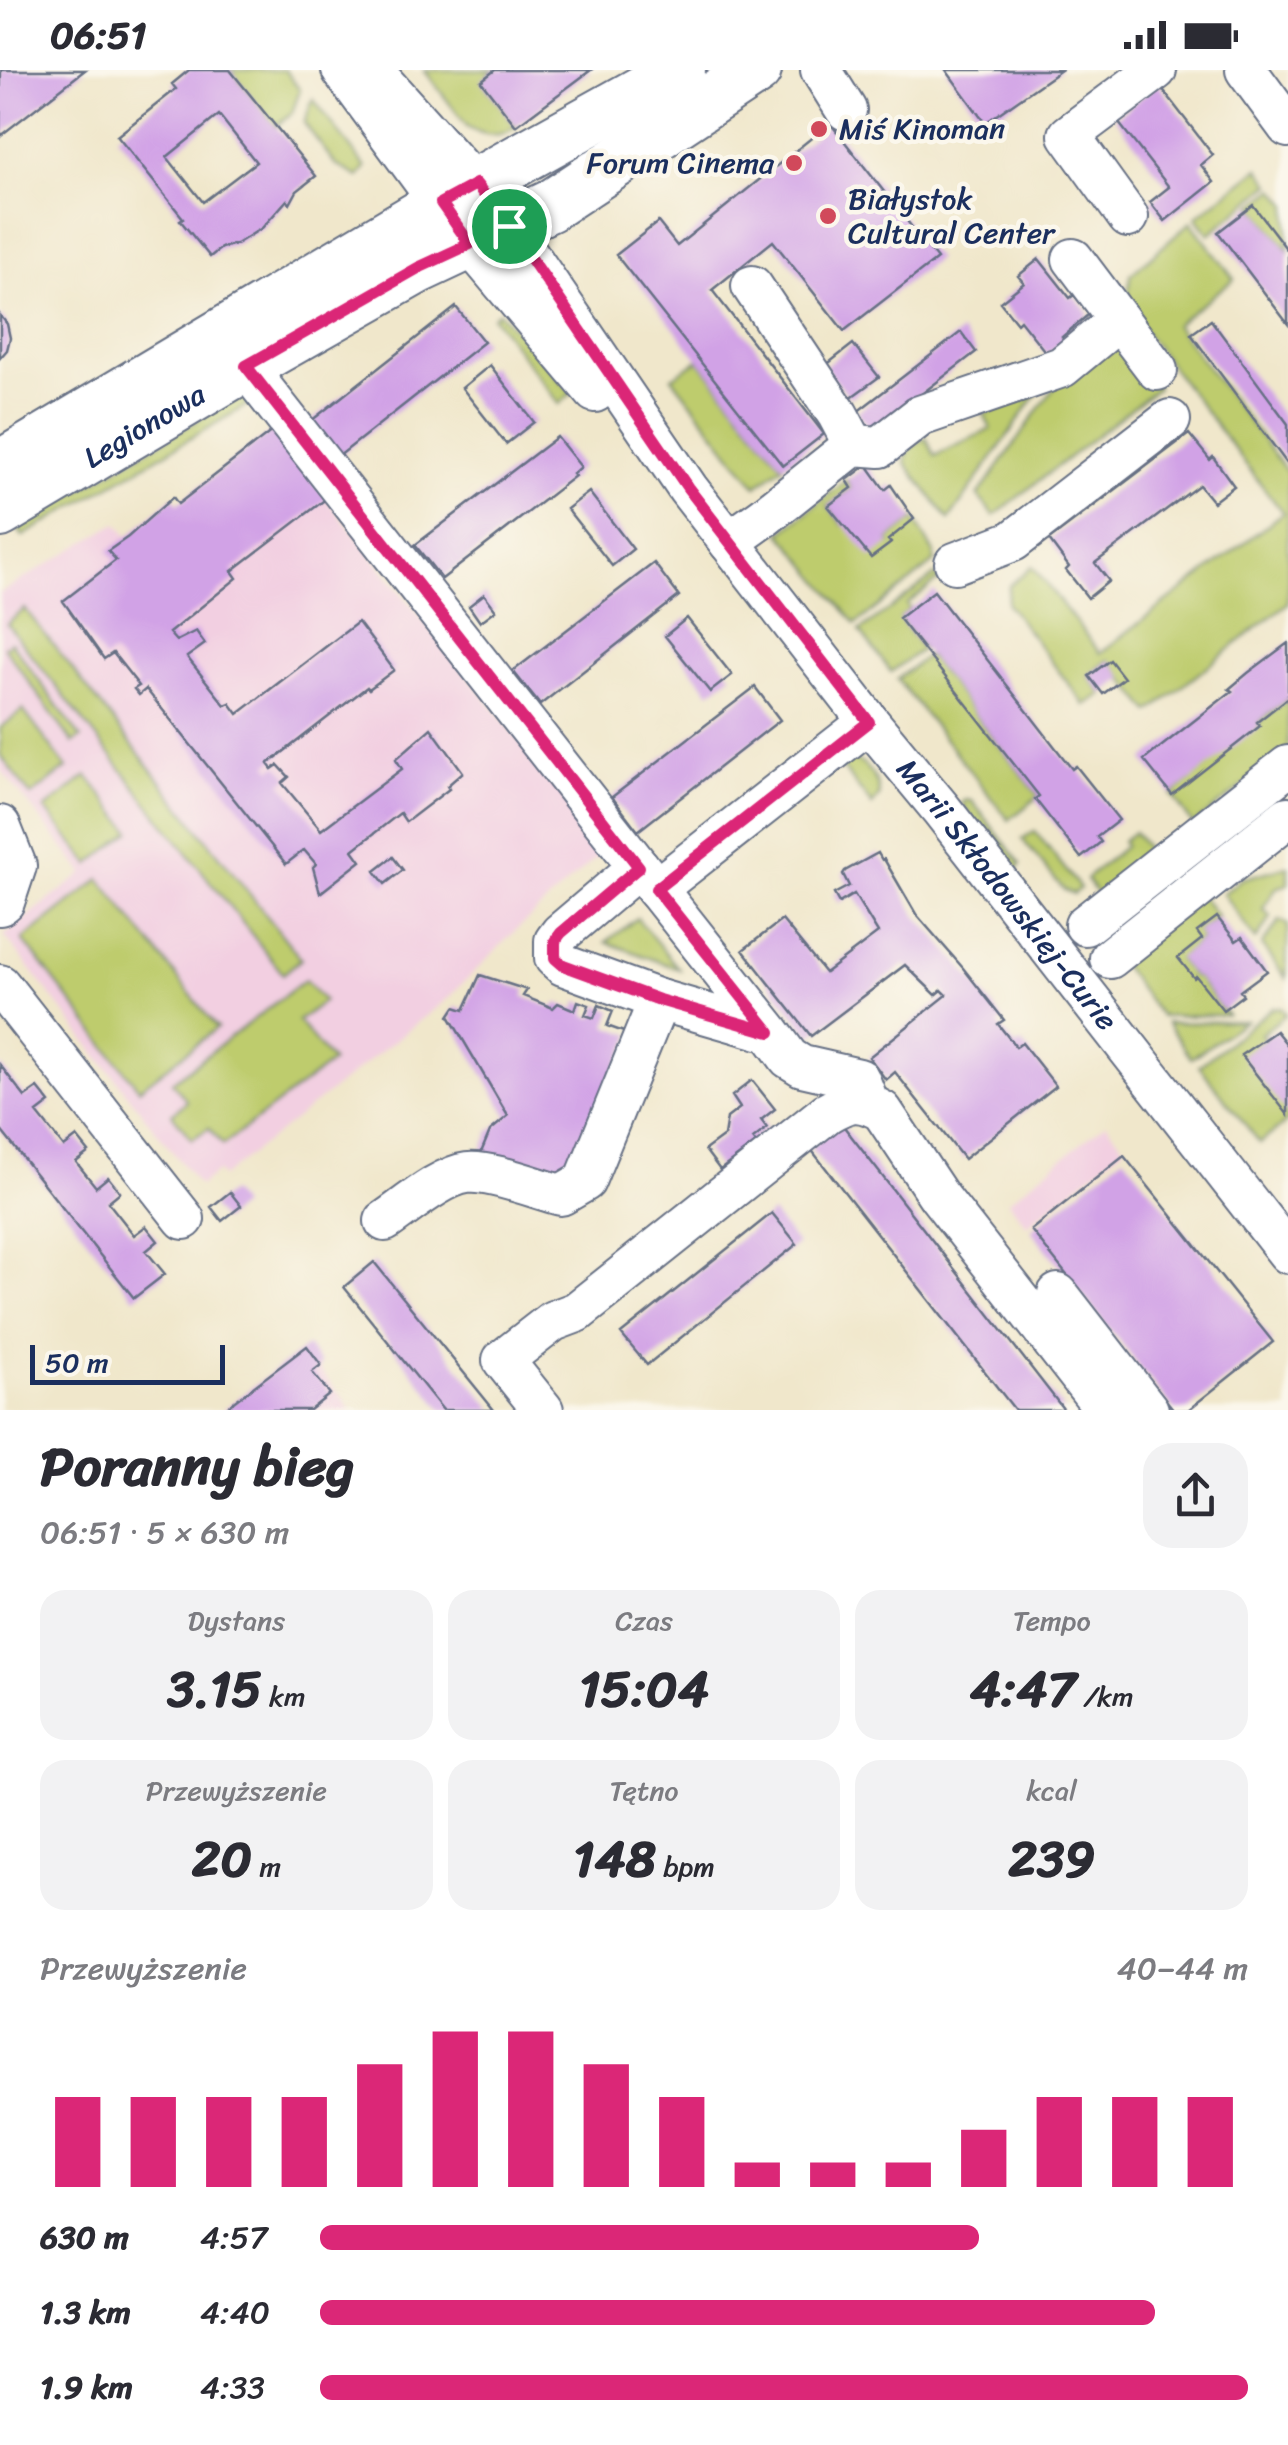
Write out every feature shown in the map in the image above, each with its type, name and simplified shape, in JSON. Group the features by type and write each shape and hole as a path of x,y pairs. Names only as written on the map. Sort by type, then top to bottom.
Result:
{"main road":[{"name":"Legionowa","path":"0,466 458,194 626,83 680,70"},
{"name":"Legionowa","path":"0,512 418,268 550,206 756,70"}],"street":[{"name":"Marii Skłodowskiej-Curie","path":"342,70 458,194"},
{"name":"Marii Skłodowskiej-Curie","path":"372,70 489,235 1288,1253"},
{"path":"821,70 846,110"},
{"path":"1128,217 1069,136 1156,70"},
{"path":"1246,70 1288,127"},
{"path":"1072,260 1158,370"},
{"path":"752,286 854,444"},
{"path":"729,542 854,444 880,447 920,416 1062,367 1119,320"},
{"path":"246,366 789,1058 802,1066 858,1079 867,1099 882,1111 938,1195 1106,1410"},
{"path":"955,562 1013,541 1170,420"},
{"path":"770,1032 659,1000 563,965 555,958 555,941 561,933 647,878 869,722"},
{"path":"1084,925 1288,766"},
{"path":"1110,958 1288,817"},
{"path":"0,826 16,866 0,905"},
{"path":"0,986 184,1219"},
{"path":"385,1220 444,1181 465,1173 480,1173 560,1195 586,1181 659,1000"},
{"path":"543,1410 503,1360 553,1321 577,1312 827,1114 842,1104 867,1099"},
{"path":"1058,1294 1148,1410"}],"shaded area":[{"path":"272,431 606,849 446,1000 222,1177 217,1172 199,1186 4,935 84,873 0,769 0,593 117,523 128,537 173,497 179,503"},
{"path":"1106,1123 1125,1147 1027,1225 1008,1201"},
{"path":"307,1346 321,1365 318,1368 352,1410 223,1410"}],"green space":[{"path":"230,70 285,70 300,90 292,113 275,127"},
{"path":"424,70 495,70 482,81 516,126 492,135 467,126"},
{"path":"313,99 366,168 359,177 336,165 304,123"},
{"path":"1259,168 1271,184 1209,234 1196,217"},
{"path":"1275,189 1288,205 1288,251 1253,205"},
{"path":"1191,222 1234,279 1175,325 1288,473 1288,603 1150,712 1109,660 1089,676 1103,694 1085,705 1007,604 1009,586 1032,566 1100,653 1283,513 1127,309 1130,275"},
{"path":"499,312 572,393 559,404 493,317"},
{"path":"1121,339 1157,388 994,516 978,496 1056,385"},
{"path":"699,360 783,466 756,486 672,377"},
{"path":"245,392 261,397 23,536 17,528"},
{"path":"1038,392 949,520 905,462 910,450 926,438 935,456 991,429 984,414"},
{"path":"847,480 852,488 828,506 843,525 890,543 888,540 914,519 934,553 935,562 856,624 781,533"},
{"path":"935,575 940,579 907,604 910,610 900,618 922,649 891,672 860,631"},
{"path":"25,609 301,959 283,974 7,624"},
{"path":"11,642 81,738 73,743 4,647"},
{"path":"928,655 1039,796 1009,820 897,679"},
{"path":"1288,698 1288,751 1193,825 1172,795"},
{"path":"23,710 67,768 31,796 0,755 0,728"},
{"path":"850,759 874,778 879,797 872,805 840,765"},
{"path":"87,776 131,831 90,864 45,809"},
{"path":"972,801 1021,864 1013,877 962,803"},
{"path":"1035,831 1080,888 1074,894 1064,890 1022,839"},
{"path":"1134,832 1152,856 1099,897 1086,879 1125,846 1122,841"},
{"path":"1288,866 1288,884 1276,888 1263,909 1271,917 1256,940 1223,894 1241,879"},
{"path":"100,879 217,1028 139,1089 23,940"},
{"path":"1201,895 1217,917 1198,932 1202,939 1179,959 1227,1015 1160,1016 1118,960"},
{"path":"637,918 679,969 606,942"},
{"path":"1280,920 1288,925 1286,978 1262,945"},
{"path":"305,980 324,1001 298,1021 332,1062 223,1145 209,1128 192,1139 172,1114 187,1101 172,1082"},
{"path":"1272,1008 1281,1008 1286,1014 1261,1034 1288,1121 1260,1143 1199,1066"},
{"path":"1245,1021 1191,1058 1167,1023"}],"building":[{"path":"1,70 85,70 0,136"},
{"path":"189,70 230,70 316,176 262,228 210,257 117,136 176,89 172,84","holes":["219,115 256,162 203,202 167,157"]},
{"path":"495,70 591,70 516,126 481,81"},
{"path":"946,70 1061,70 985,123"},
{"path":"1158,84 1213,155 1201,165 1214,182 1165,221 1150,202 1169,187 1115,118"},
{"path":"830,123 937,259 844,331 773,241 712,290 824,434 783,466 616,255 658,222 677,246"},
{"path":"1253,205 1288,251 1288,324 1218,232"},
{"path":"1039,259 1070,298 1074,295 1089,314 1047,354 1000,302 1024,283 1018,276"},
{"path":"456,307 484,342 339,456 311,421"},
{"path":"0,315 10,338 0,358"},
{"path":"1211,320 1288,424 1288,465 1191,334"},
{"path":"961,332 976,352 872,432 857,412"},
{"path":"853,344 879,377 850,398 825,366"},
{"path":"490,365 534,422 506,444 462,388"},
{"path":"272,431 327,498 232,571 237,578 169,633 176,641 196,631 205,644 187,657 225,705 230,703 238,714 358,622 394,670 268,764 272,769 278,765 289,777 282,783 321,830 402,769 396,759 431,728 463,772 447,786 449,789 406,822 400,813 353,850 361,861 320,893 313,867 316,864 304,850 286,864 146,689 139,695 134,689 139,686 113,653 104,659 63,601 116,560 108,551 173,497 178,504"},
{"path":"1189,434 1210,460 1213,457 1234,486 1213,502 1199,485 1095,563 1109,581 1088,598 1049,540"},
{"path":"557,437 581,467 575,476 442,579 415,545"},
{"path":"867,465 885,490 891,485 914,519 871,558 828,506 852,488 847,480"},
{"path":"589,492 633,549 612,566 567,509"},
{"path":"654,563 679,596 540,705 513,671"},
{"path":"934,591 1072,769 1076,766 1119,820 1097,837 1101,842 1081,858 1035,799 1039,796 899,618"},
{"path":"484,594 496,610 480,622 469,606"},
{"path":"687,618 732,675 710,692 665,636"},
{"path":"1288,643 1288,698 1257,722 1260,726 1172,795 1144,760"},
{"path":"1110,660 1124,678 1103,694 1089,676"},
{"path":"755,687 780,720 638,831 612,797"},
{"path":"878,853 916,914 1004,1020 998,1024 1016,1047 1022,1043 1056,1086 964,1159 895,1072 886,1080 869,1057 947,995 942,990 936,995 905,965 811,1036 743,950 782,920 825,973 878,933 854,894 839,903 834,894 849,886 845,871"},
{"path":"393,857 403,870 385,884 375,871"},
{"path":"1217,917 1236,941 1242,937 1267,971 1223,1010 1178,958 1202,939 1197,932"},
{"path":"480,975 527,990 523,996 553,1008 558,1003 575,1010 578,1001 589,1005 585,1015 594,1018 599,1005 613,1011 607,1026 632,1035 562,1185 480,1155 490,1131 508,1116 449,1016 455,1007 464,1010"},
{"path":"1276,1031 1288,1046 1288,1115 1241,1055"},
{"path":"0,1065 25,1097 38,1088 50,1103 37,1113 64,1147 77,1137 89,1152 76,1162 96,1187 108,1177 120,1192 108,1202 134,1235 146,1226 158,1241 146,1251 165,1274 134,1298 0,1129"},
{"path":"752,1080 775,1109 761,1120 767,1128 753,1139 756,1143 720,1170 705,1150 724,1136 727,1118 740,1108 732,1096"},
{"path":"841,1123 1064,1410 1015,1410 810,1148"},
{"path":"1124,1156 1273,1342 1188,1410 1174,1410 1031,1230"},
{"path":"230,1192 241,1206 222,1221 211,1207"},
{"path":"772,1213 797,1244 647,1365 621,1334"},
{"path":"374,1262 494,1410 443,1410 344,1287"},
{"path":"307,1346 321,1365 312,1372 330,1394 310,1410 223,1410"}],"place":[{"name":"Miś Kinoman","path":"819,129"},
{"name":"Forum Cinema","path":"794,163"},
{"name":"Białystok Cultural Center","path":"828,216"}],"route":[{"path":"476,184 509,226 688,488 869,722 656,889 770,1032 659,1000 563,965 555,958 555,941 561,933 639,867 246,366 418,268 470,244 441,203 476,184"}]}
